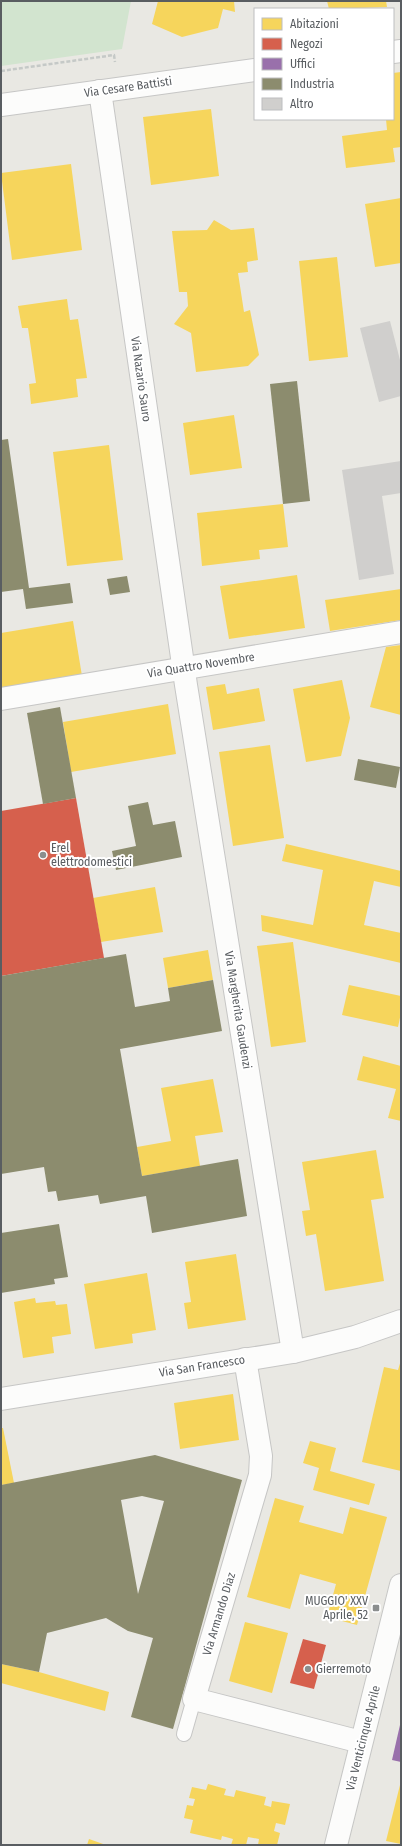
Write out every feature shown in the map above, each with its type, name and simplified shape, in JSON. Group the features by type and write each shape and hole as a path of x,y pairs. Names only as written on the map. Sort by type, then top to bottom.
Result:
{"street":[{"name":"Via Cesare Battisti","path":"1,106 110,89 254,70"},
{"name":"Via Nazario Sauro","path":"110,89 184,667"},
{"name":"Via Quattro Novembre","path":"1,699 184,667 401,632"},
{"name":"Via Margherita Gaudenzi","path":"184,667 293,1352"},
{"name":"Via San Francesco","path":"1,1399 293,1352 356,1337 401,1321"},
{"name":"Via Armando Diaz","path":"194,1699 260,1474 261,1456 245,1359"},
{"name":"Via Venticinque Aprile","path":"336,1845 401,1585"},
{"path":"194,1699 361,1742"}],"lane":[{"path":"184,1734 194,1699"}],"path":[{"path":"1,71 114,56 110,89"}],"green space":[{"path":"1,1 131,1 122,49 1,66"}],"building: Abitazioni":[{"path":"158,1 234,1 235,12 223,9 218,28 182,37 152,24"},
{"path":"327,1 386,1 387,7 358,8 329,8"},
{"path":"401,72 401,147 393,148 395,162 346,168 342,136 387,130 386,120 394,120 394,73"},
{"path":"211,109 219,176 151,185 143,117"},
{"path":"71,164 82,250 12,260 1,173"},
{"path":"401,198 401,263 375,267 365,204"},
{"path":"214,220 231,230 254,228 258,260 247,262 248,272 238,273 244,312 250,310 259,355 248,366 196,372 191,333 174,324 188,306 187,292 179,292 172,231 207,230"},
{"path":"337,257 348,357 309,361 299,261"},
{"path":"67,299 70,320 78,319 87,378 76,379 78,397 31,404 29,384 36,383 28,328 22,328 18,306"},
{"path":"234,415 242,468 190,475 183,423"},
{"path":"109,445 123,560 67,566 53,452"},
{"path":"283,504 288,547 259,550 260,559 202,566 197,513"},
{"path":"297,575 305,628 229,639 220,586"},
{"path":"401,589 401,620 330,631 325,600"},
{"path":"73,621 82,676 1,689 1,633"},
{"path":"401,645 401,715 370,707 386,647"},
{"path":"342,680 350,718 341,756 306,762 293,689"},
{"path":"225,684 227,694 259,688 265,721 213,730 206,687"},
{"path":"168,704 176,754 71,772 63,722"},
{"path":"270,745 284,838 233,846 219,752"},
{"path":"286,844 401,871 401,887 374,881 364,925 401,933 401,963 262,931 261,915 313,925 323,870 282,861"},
{"path":"155,887 163,932 101,942 93,898"},
{"path":"293,942 306,1042 271,1047 257,946"},
{"path":"208,950 213,980 168,988 163,958"},
{"path":"349,985 401,996 401,1013 398,1027 342,1015"},
{"path":"363,1056 401,1066 401,1121 388,1118 396,1089 357,1080"},
{"path":"213,1079 223,1132 195,1136 200,1166 142,1176 137,1147 171,1141 161,1088"},
{"path":"376,1150 384,1198 371,1200 384,1281 325,1291 316,1234 306,1236 302,1211 310,1210 302,1162"},
{"path":"236,1254 246,1320 188,1329 184,1303 191,1302 185,1262"},
{"path":"147,1273 156,1330 132,1334 133,1343 95,1349 84,1284"},
{"path":"35,1298 36,1303 55,1301 56,1305 67,1304 71,1334 52,1337 54,1353 23,1358 14,1302"},
{"path":"401,1360 401,1471 362,1462 384,1367 398,1370"},
{"path":"233,1394 239,1440 180,1449 174,1403"},
{"path":"1,1428 3,1428 14,1483 1,1485"},
{"path":"310,1441 336,1448 330,1471 375,1484 369,1505 313,1490 319,1468 303,1463"},
{"path":"275,1498 304,1506 299,1522 343,1534 350,1507 387,1517 357,1625 327,1617 336,1584 300,1574 290,1609 247,1597"},
{"path":"245,1622 288,1633 272,1693 229,1681"},
{"path":"1,1664 39,1672 109,1692 105,1711 1,1683"},
{"path":"208,1784 226,1789 224,1795 234,1797 236,1790 266,1797 264,1805 271,1807 272,1801 290,1804 285,1825 276,1823 274,1831 280,1833 277,1845 258,1845 259,1839 248,1837 246,1845 231,1845 233,1839 222,1836 221,1840 190,1833 193,1820 184,1818 187,1805 193,1806 195,1799 189,1798 192,1787 206,1790"},
{"path":"401,1785 401,1844 386,1841"},
{"path":"89,1839 106,1845 87,1845"}],"building: Negozi":[{"name":"Erel elettrodomestici","path":"76,798 104,958 1,976 1,811"},
{"path":"303,1639 326,1645 314,1689 290,1683"}],"building: Uffici":[{"path":"400,1725 401,1726 401,1762 392,1760"}],"building: Industria":[{"path":"297,381 310,501 283,504 270,384"},
{"path":"8,439 29,588 70,583 73,603 26,609 23,589 1,592 1,440"},
{"path":"127,576 130,592 110,595 107,579"},
{"path":"60,707 76,798 43,804 27,713"},
{"path":"358,759 400,767 396,788 354,780"},
{"path":"148,802 153,825 175,821 182,857 116,870 112,851 136,846 128,806"},
{"path":"126,954 135,1007 170,1001 168,988 213,980 222,1031 120,1049 142,1176 238,1159 247,1216 152,1233 146,1196 100,1204 98,1195 58,1201 56,1191 48,1192 44,1167 1,1174 1,976"},
{"path":"59,1224 68,1277 54,1279 55,1284 1,1293 1,1233"},
{"path":"155,1455 242,1480 173,1729 131,1717 153,1638 128,1631 106,1618 47,1633 39,1672 1,1664 1,1485","holes":["142,1496 164,1501 138,1594 121,1500"]}],"building: Altro":[{"path":"390,321 401,364 401,396 379,402 360,328"},
{"path":"401,461 401,493 382,496 394,574 359,580 342,470"}],"place":[{"name":"Erel elettrodomestici","path":"43,855"},
{"name":"MUGGIO' XXV Aprile, 52","path":"376,1608"},
{"name":"Gierremoto","path":"308,1669"}]}
